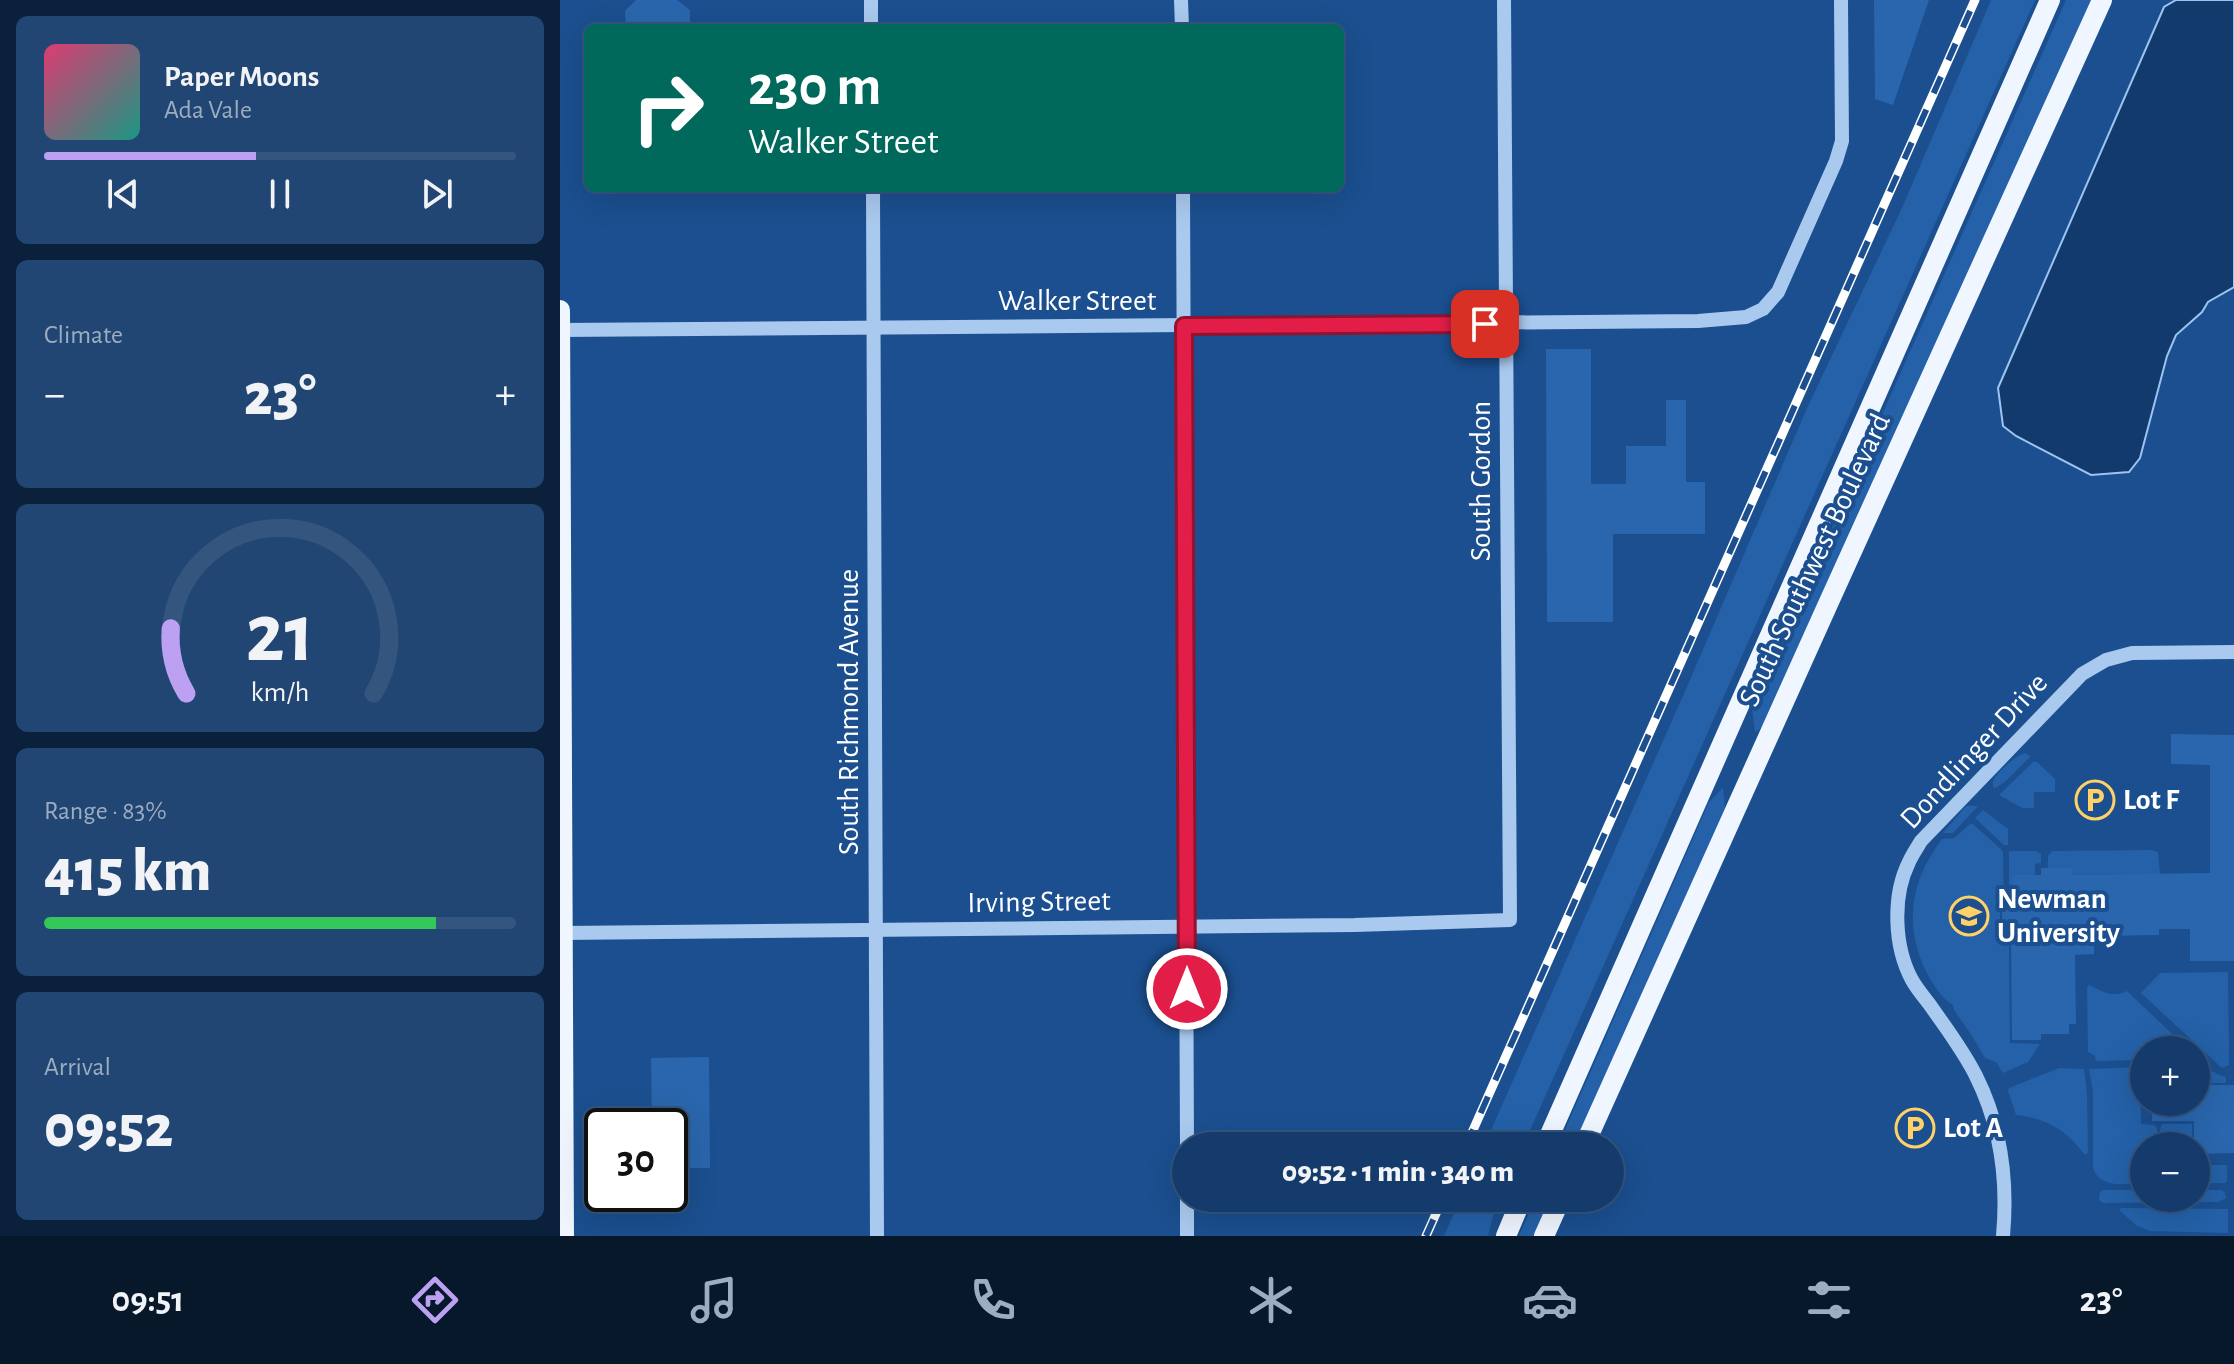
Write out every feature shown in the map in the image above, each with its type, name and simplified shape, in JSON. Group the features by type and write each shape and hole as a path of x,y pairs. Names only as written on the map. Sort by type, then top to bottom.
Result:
{"main road":[{"name":"South Southwest Boulevard","path":"1551,1132 2050,0"},
{"name":"South Southwest Boulevard","path":"1590,1132 2102,0"},
{"path":"560,310 564,1236"},
{"path":"1506,1236 1516,1212"},
{"path":"1544,1236 1555,1212"}],"street":[{"path":"871,0 871,24"},
{"path":"1181,0 1182,24"},
{"name":"South Gordon","path":"1504,0 1510,914"},
{"name":"Walker Street","path":"560,330 1506,324 1698,321 1746,317 1763,309 1778,292 1842,141 1841,0"},
{"name":"South Richmond Avenue","path":"873,192 877,1236"},
{"path":"1183,192 1187,1132"},
{"name":"Dondlinger Drive","path":"2003,1236 2005,1181 1990,1110 1962,1051 1912,981 1901,956 1898,925 1900,893 1908,864 1921,841 2082,674 2106,660 2132,653 2234,652"},
{"name":"Irving Street","path":"561,921 876,930 1370,925 1510,920 1510,914"},
{"path":"1187,1212 1187,1236"}],"shaded area":[{"path":"1991,0 2035,0 1529,1132 1490,1132 1807,408 1902,208"},
{"path":"2066,0 2091,0 1769,717 1755,732 1752,708"},
{"path":"2176,0 2234,0 2234,287 2208,302 2202,312 2176,335 2167,356 2140,458 2129,472 2091,475 2016,436 2003,426 1998,388 2164,7"},
{"path":"2025,753 2031,756 1994,789 1993,783 1998,774"},
{"path":"2033,762 2037,762 2055,779 2055,792 2034,792 2034,808 2022,808 1999,795"},
{"path":"1723,788 1725,808 1580,1132 1564,1132 1709,802"},
{"path":"1966,806 1978,806 1953,833 1943,833"},
{"path":"1983,810 2008,829 2008,845 2004,845 1975,818"},
{"path":"1970,824 2003,853 2004,904 2000,905 2000,941 2009,942 2010,1043 2040,1044 2028,1062 2003,1073 1996,1062 1985,1058 1953,1005 1929,977 1915,941 1913,906 1922,872 1942,839 1954,838"},
{"path":"2009,851 2037,851 2041,854 2041,863 2035,864 2035,875 2013,875 2013,901 2009,900"},
{"path":"2052,851 2158,852 2160,874 2072,875 2071,867 2048,868 2048,856"},
{"path":"2228,972 2229,1065 2222,1068 2210,1057 2210,1036 2187,1036 2141,993 2160,973"},
{"path":"2089,985 2112,994 2127,991 2174,1036 2130,1036 2130,1060 2096,1061 2095,1056 2088,1052"},
{"path":"2130,1067 2130,1116 2141,1116 2141,1124 2157,1128 2157,1132 2130,1132 2130,1184 2102,1180 2093,1168 2093,1091 2089,1069"},
{"path":"2059,1068 2084,1069 2087,1154 2055,1127 2016,1115 2008,1091"},
{"path":"2210,1070 2226,1077 2226,1083 2210,1083"},
{"path":"2162,1124 2192,1124 2192,1132 2160,1132"},
{"path":"2210,1165 2227,1165 2225,1183 2210,1183"},
{"path":"2130,1190 2130,1203 2103,1203 2099,1200 2100,1192"},
{"path":"2210,1190 2225,1192 2226,1198 2210,1202"},
{"path":"2210,1209 2228,1209 2228,1233 2151,1231 2137,1226 2119,1210 2210,1212"},
{"path":"1455,1212 1494,1212 1488,1236 1444,1236"},
{"path":"1530,1212 1545,1212 1534,1236 1519,1236"}],"building":[{"path":"636,0 677,0 690,10 690,24 626,24 625,11"},
{"path":"1874,0 1929,0 1893,105 1875,99"},
{"path":"1546,349 1591,349 1591,484 1626,484 1626,446 1666,446 1666,400 1686,400 1686,482 1705,482 1705,534 1613,534 1613,622 1547,622"},
{"path":"2171,734 2234,735 2234,961 2190,961 2190,929 2159,929 2159,935 2094,936 2094,954 2075,955 2076,1024 2069,1024 2069,1034 2041,1034 2041,1040 2012,1040 2011,940 2002,940 2002,906 2013,906 2013,875 2041,875 2041,868 2072,867 2072,875 2210,873 2210,765 2171,764"},
{"path":"709,1057 710,1168 688,1168 688,1108 652,1108 651,1058"},
{"path":"2210,1085 2234,1085 2234,1153 2210,1154 2210,1132 2194,1132 2194,1121 2152,1121 2152,1116 2210,1116"}],"railway":[{"path":"1472,1132 1975,0"},
{"path":"1426,1236 1437,1212"}],"place":[{"name":"Lot F","path":"2095,800"},
{"name":"Newman University","path":"1969,916"},
{"name":"Lot A","path":"1915,1128"}],"route":[{"path":"1187,989 1184,326 1485,324"}]}
